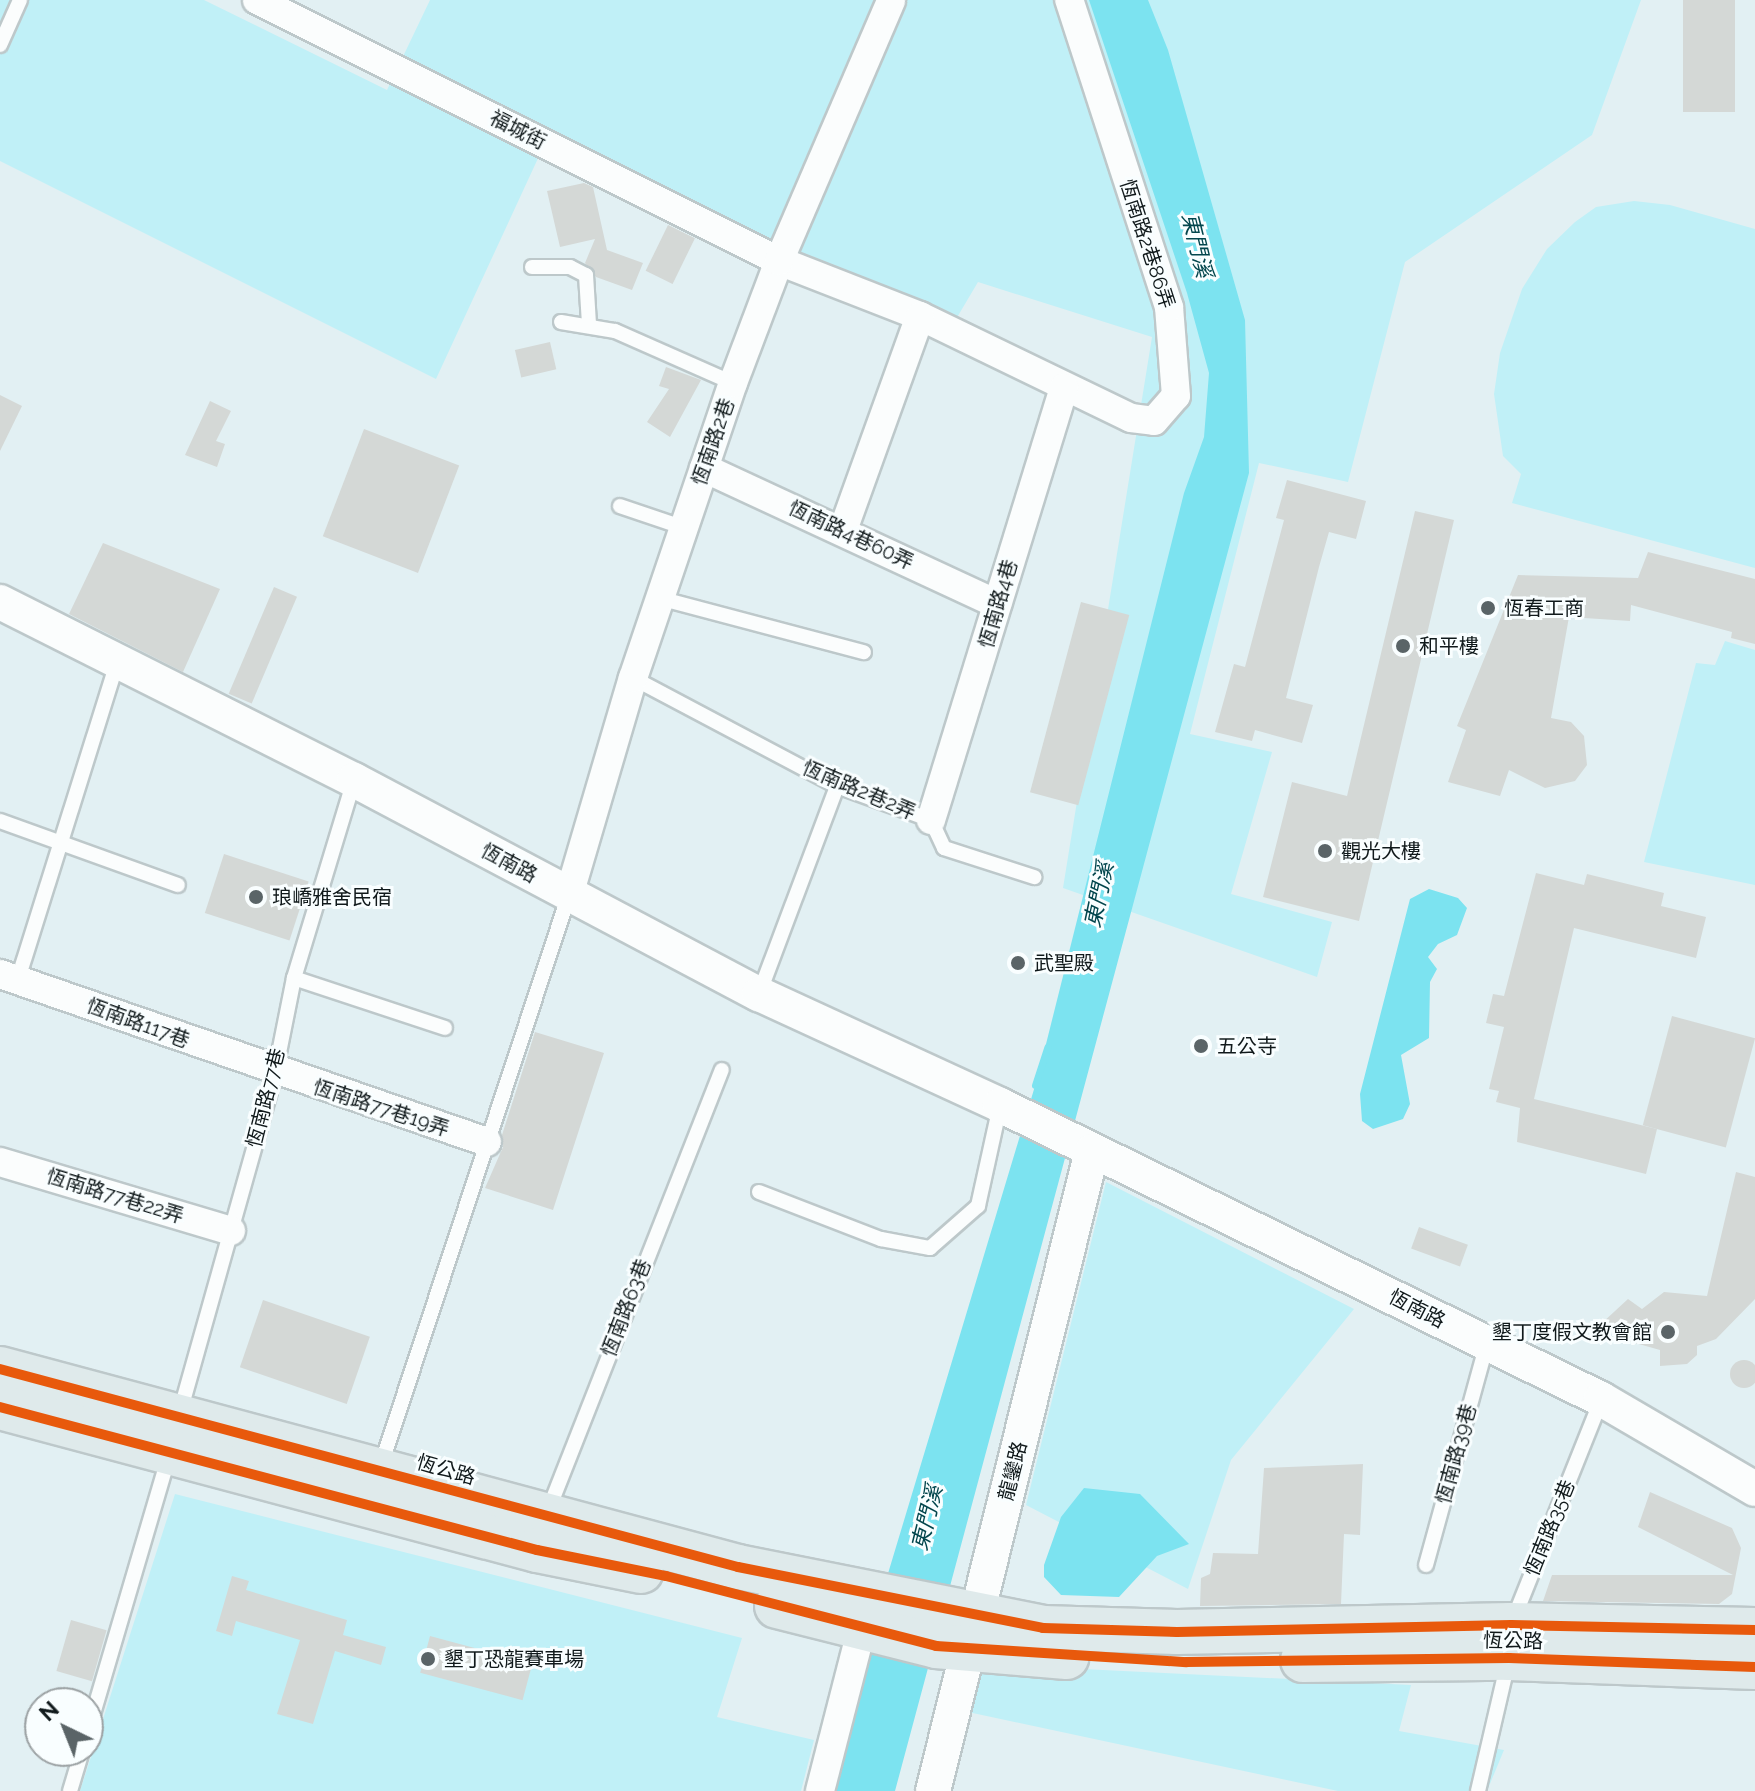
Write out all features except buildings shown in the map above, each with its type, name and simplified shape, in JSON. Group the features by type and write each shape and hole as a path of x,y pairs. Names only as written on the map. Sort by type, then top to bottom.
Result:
{"main road":[{"name":"恆公路","path":"0,1369 175,1434 542,1534 872,1619 1186,1662 1755,1630"},
{"name":"恆公路","path":"0,1407 175,1434"},
{"name":"恆公路","path":"1510,1642 1755,1667"}],"street":[{"name":"福城街","path":"257,0 779,261"},
{"name":"恆南路2巷86弄","path":"779,261 920,316 1131,418 1154,421 1166,413 1176,396 1177,366 1169,307 1069,0"},
{"name":"恆南路2巷","path":"569,895 633,678 733,383 779,261 891,1"},
{"path":"843,530 920,316"},
{"name":"恆南路4巷","path":"931,820 1064,388"},
{"name":"恆南路4巷60弄","path":"704,468 997,604"},
{"name":"恆南路","path":"0,602 354,780 759,994 1011,1111 1601,1399 1755,1489"},
{"name":"恆南路117巷","path":"9,977 275,1073"},
{"name":"恆南路77巷19弄","path":"275,1073 487,1142"},
{"name":"龍鑾路","path":"933,1791 957,1631 1082,1146"},
{"name":"恆南路77巷22弄","path":"0,1162 231,1231"},
{"path":"820,1791 872,1619"}],"lane":[{"path":"0,45 20,0"},
{"path":"532,267 570,267 586,275 589,324"},
{"path":"561,322 589,324 733,383"},
{"path":"620,506 682,527"},
{"path":"659,598 864,652"},
{"path":"9,977 60,842 117,663"},
{"name":"恆南路2巷2弄","path":"633,678 837,786 931,820 944,848 1034,877"},
{"name":"恆南路77巷","path":"101,1687 275,1073 294,978 354,780"},
{"path":"759,994 837,786"},
{"path":"0,821 178,885"},
{"path":"374,1486 569,895"},
{"path":"294,978 445,1028"},
{"name":"恆南路63巷","path":"542,1534 722,1070"},
{"path":"759,1192 881,1239 930,1248 978,1206 1011,1111"},
{"name":"恆南路39巷","path":"1426,1565 1487,1344"},
{"name":"恆南路35巷","path":"1478,1791 1510,1642 1601,1399"},
{"path":"70,1791 77,1767"}],"shaded area":[{"path":"0,0 204,0 387,90 430,0 1641,0 1592,135 1405,262 1348,482 1259,463 1190,734 1272,752 1231,894 1332,922 1317,977 1063,888 1152,337 978,282 949,331 546,141 436,379 0,161"},
{"path":"1634,201 1670,205 1755,229 1755,568 1512,503 1521,474 1503,456 1494,394 1500,353 1522,289 1547,249 1575,222 1596,207"},
{"path":"1725,641 1755,650 1755,885 1644,862 1696,663 1715,665"},
{"path":"1106,1182 1354,1309 1231,1460 1188,1589 1026,1505"},
{"name":"墾丁恐龍賽車場","path":"175,1494 742,1638 717,1717 814,1740 801,1791 80,1791 88,1767 104,1767 104,1716"},
{"path":"981,1664 1411,1685 1399,1731 1504,1750 1487,1791 1338,1791 968,1712"}],"water":[{"path":"1089,0 1148,0 1168,50 1245,320 1249,473 895,1791 829,1791 858,1673 1038,1076 1184,493 1204,437 1209,373 1187,293"},
{"path":"1429,889 1458,898 1467,908 1457,935 1438,944 1428,957 1437,969 1430,982 1429,1038 1401,1055 1410,1104 1403,1119 1373,1129 1362,1121 1360,1094 1410,899"},
{"path":"1084,1488 1140,1494 1189,1544 1157,1556 1119,1597 1061,1595 1044,1577 1044,1565 1061,1517"}],"waterway":[{"name":"東門溪","path":"1035,1085 1047,1047"}],"cycle path":[{"path":"0,1369 738,1567 1043,1628 1177,1632 1511,1625 1755,1630"},
{"path":"0,1407 537,1550 666,1576 936,1646 1186,1662 1509,1658 1755,1667"}],"place":[{"name":"恆春工商","path":"1488,608"},
{"name":"和平樓","path":"1403,646"},
{"name":"觀光大樓","path":"1325,851"},
{"name":"琅嶠雅舍民宿","path":"256,897"},
{"name":"武聖殿","path":"1018,963"},
{"name":"五公寺","path":"1201,1046"},
{"name":"墾丁度假文教會館","path":"1668,1332"},
{"name":"墾丁恐龍賽車場","path":"428,1659"}]}
